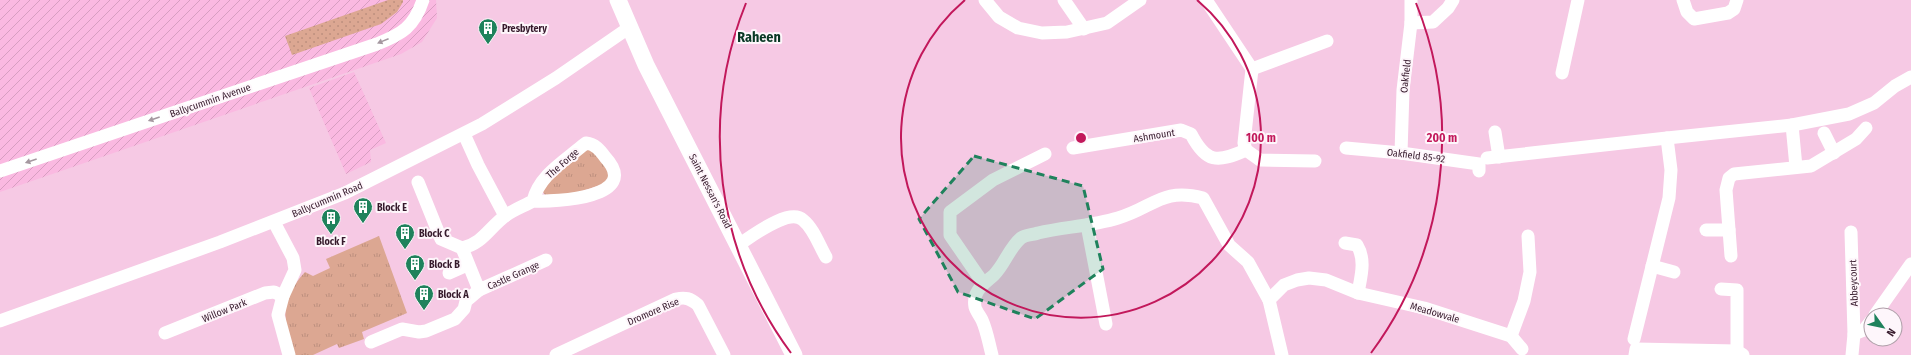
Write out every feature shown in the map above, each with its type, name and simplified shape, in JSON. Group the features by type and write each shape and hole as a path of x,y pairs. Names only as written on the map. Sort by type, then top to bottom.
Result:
{"main road":[{"name":"Saint Nessan's Road","path":"618,0 646,65 794,355"}],"street":[{"name":"Ballycummin Avenue","path":"0,171 398,36 415,19 423,0"},
{"path":"985,0 999,17 1018,28 1042,33 1067,32 1107,23 1140,0"},
{"path":"1064,0 1084,29"},
{"path":"1206,0 1252,69 1244,143 1246,150 1260,160 1315,161"},
{"name":"Oakfield","path":"1401,153 1403,90 1411,23 1411,0"},
{"path":"1411,23 1433,22 1448,8 1453,0"},
{"path":"1562,73 1578,0"},
{"path":"1683,0 1687,12 1694,18 1728,13 1734,9 1737,0"},
{"name":"Ballycummin Road","path":"0,320 274,222 352,189 464,134 556,78 630,27"},
{"path":"1252,69 1327,41"},
{"path":"1495,132 1493,157 1792,125 1849,114 1874,103 1894,86 1911,77"},
{"path":"1792,125 1796,167"},
{"path":"1731,256 1726,190 1729,178 1734,174 1811,166 1856,139 1866,128"},
{"name":"Ashmount","path":"1073,148 1181,130 1191,134 1197,145 1206,156 1214,159 1226,159 1246,150"},
{"path":"1824,133 1834,153"},
{"path":"418,182 441,239 462,248 471,246 487,235 505,216 478,165 464,134"},
{"path":"1634,339 1669,198 1671,170 1667,138"},
{"name":"The Forge","path":"505,216 533,201 549,201 596,194 610,187 614,179 614,171 610,162 597,148 586,143 543,179 535,192 533,201"},
{"name":"Oakfield 85-92","path":"1346,148 1401,153 1480,164 1479,171"},
{"path":"983,283 950,235 950,212 993,180 1044,154"},
{"path":"992,355 982,320 975,307 975,295 983,283 994,274 1015,243 1022,237 1060,228 1116,219 1137,212 1167,195 1190,194 1203,198 1229,245 1248,262 1269,300 1282,355"},
{"path":"738,245 784,217 793,216 802,219 810,228 826,257"},
{"path":"274,222 292,258 295,270 283,296 278,315 289,355"},
{"path":"1087,224 1106,324"},
{"path":"1706,230 1729,230"},
{"name":"Abbeycourt","path":"1851,232 1854,334 1852,355"},
{"path":"1522,349 1511,336 1524,301 1530,272 1528,236"},
{"path":"1345,243 1357,245 1362,253 1362,269 1358,293"},
{"name":"Castle Grange","path":"462,248 467,265 479,290"},
{"name":"Castle Grange","path":"371,342 402,329 419,332 426,331 455,319 464,309 466,301 479,290 546,260"},
{"path":"1881,307 1911,264"},
{"path":"449,272 467,265"},
{"path":"1652,266 1674,272"},
{"name":"Meadowvale","path":"1269,300 1284,285 1297,280 1309,278 1326,280 1358,293 1424,308 1511,336"},
{"path":"1635,355 1636,349 1740,353 1737,290 1722,289"},
{"name":"Willow Park","path":"164,334 265,293 274,292 283,296"},
{"name":"Dromore Rise","path":"556,355 676,299 684,298 692,299 698,305 724,355"},
{"path":"1854,334 1863,330"}],"highlighted area":[{"path":"974,156 1083,186 1103,269 1035,319 958,292 919,219"}],"shaded area":[{"path":"0,0 436,0 437,18 422,42 401,54 0,192"},
{"path":"354,72 386,143 370,150 371,162 346,174 309,88"}],"green space":[{"path":"388,0 403,0 403,2 397,12 381,24 292,55 285,36"},
{"path":"592,149 609,171 607,183 573,194 545,195 543,192 544,185 585,150"},
{"path":"379,236 407,313 362,332 364,339 339,348 337,344 313,355 295,355 288,331 285,312 290,293 296,283 305,272 313,276 330,268 326,259"}],"place":[{"name":"Presbytery","path":"488,45"},
{"name":"Block E","path":"363,224"},
{"name":"Block F","path":"331,235"},
{"name":"Block C","path":"405,250"},
{"name":"Block B","path":"415,281"},
{"name":"Block A","path":"424,311"}],"district":[{"name":"Raheen","path":"759,37"}]}
